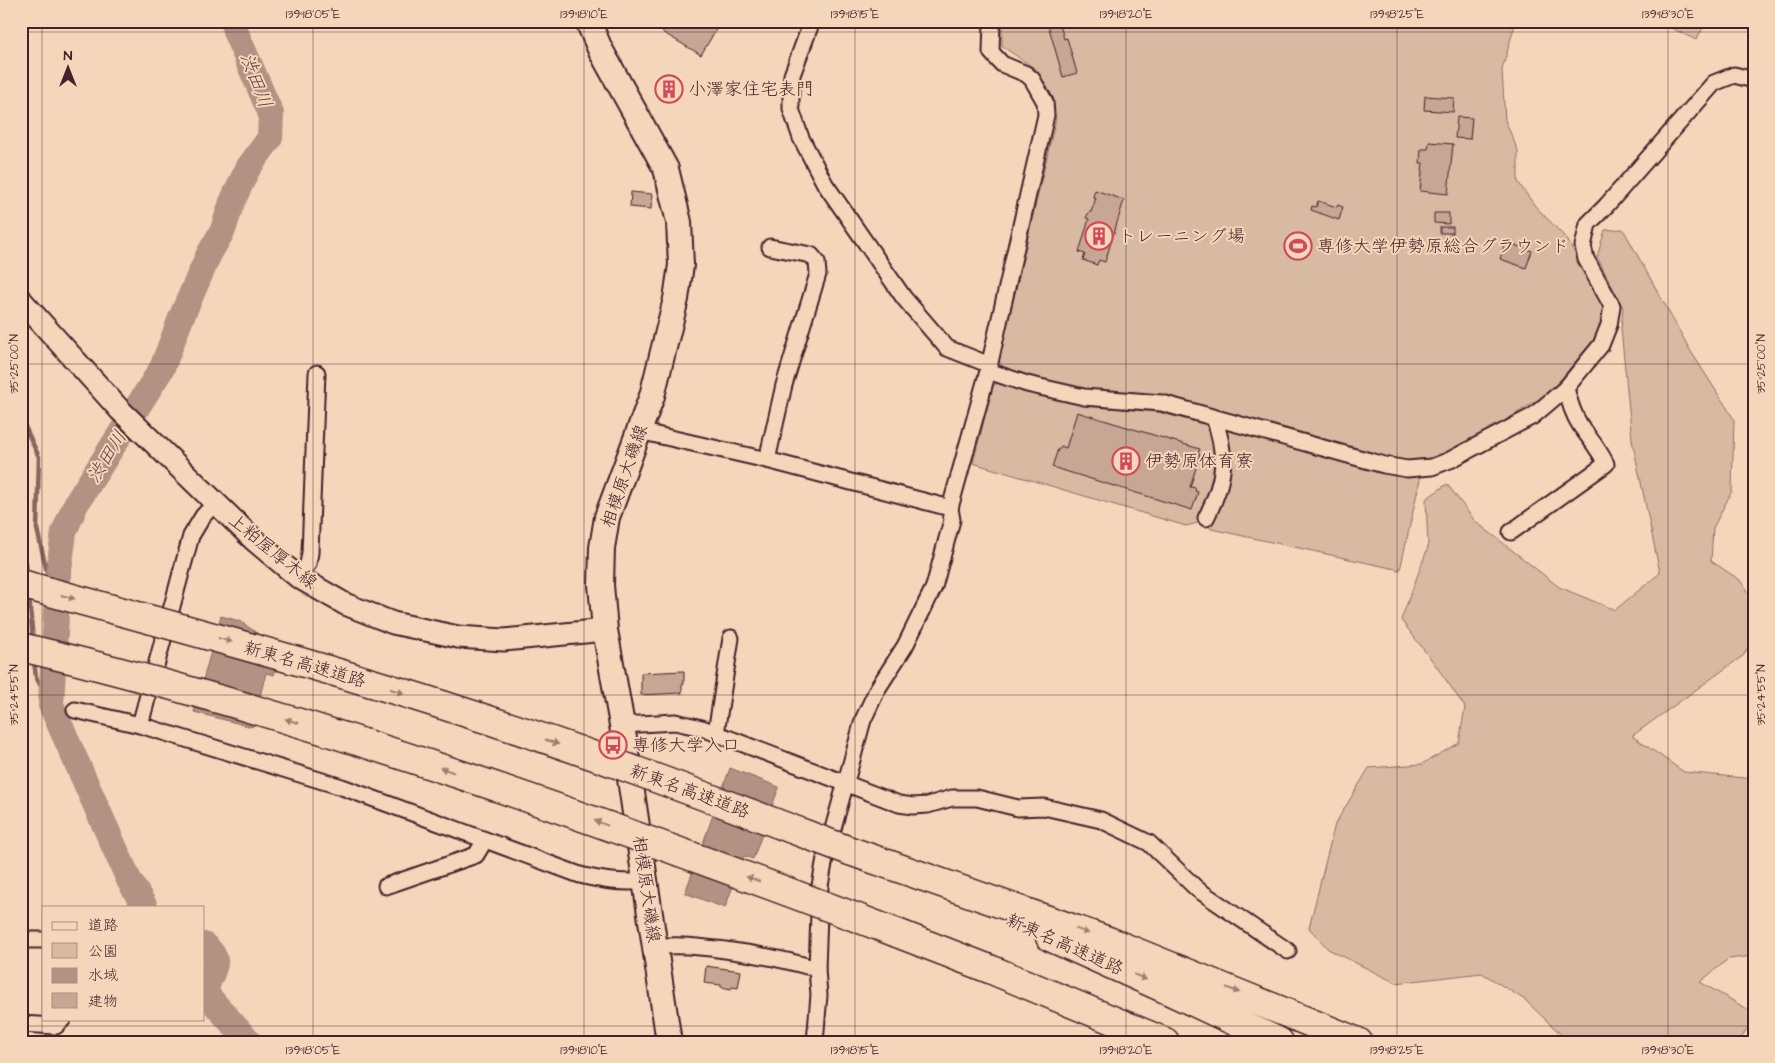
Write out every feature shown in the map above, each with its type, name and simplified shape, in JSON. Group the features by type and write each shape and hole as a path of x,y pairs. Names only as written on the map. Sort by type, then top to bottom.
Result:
{"highway":[{"name":"新東名高速道路","path":"21,584 317,666 469,713 662,780 919,878 1168,990 1278,1042"},
{"path":"21,647 88,663 259,711 424,763 595,821 790,892 896,936 1166,1042"},
{"path":"919,878 1111,942 1358,1042"},
{"path":"896,936 1015,989 1124,1042"}],"main road":[{"name":"相模原大磯線","path":"588,21 600,49 666,169 680,222 681,265 676,299 652,396 607,517 602,548 601,585 606,630 646,881 669,1042"},
{"name":"上粕屋厚木線","path":"21,300 139,430 254,540 298,577 345,604 401,625 458,637 504,640 606,630"}],"street":[{"path":"812,21 792,75 791,92 791,109 805,146 825,184 904,298 947,348 1027,384 1084,397 1162,403 1384,465 1407,469 1436,466 1450,460 1533,416 1566,388 1601,344 1609,325 1612,306 1586,259 1583,246 1588,224 1714,83 1734,75 1754,80"},
{"path":"815,1042 819,995 817,969 820,886 825,858 867,712 878,688 905,646 934,587 952,520 950,508 989,368 1046,115 1045,102 1032,79 1026,74 1002,64 991,52 992,21"},
{"path":"767,460 784,385 818,274 817,262 811,255 770,246"},
{"path":"298,577 308,564 310,553 317,373"},
{"path":"1511,532 1606,464 1600,451 1579,424 1566,388"},
{"path":"1206,518 1216,500 1222,479 1223,450 1214,418"},
{"path":"639,431 767,460 950,508"},
{"path":"140,725 191,536 203,516 215,503"},
{"path":"716,733 734,646"},
{"path":"75,710 140,725 342,787 580,875 606,882 630,883 646,881"},
{"path":"622,725 675,722 716,733 899,804 928,805 952,798 976,798 1018,808 1044,807 1101,820 1148,843 1197,889 1288,951"},
{"path":"386,886 476,855 485,840"},
{"path":"21,940 42,940"},
{"path":"655,947 680,944 699,946 772,957 817,969"},
{"path":"21,1024 56,1026 62,1020"}],"green space":[{"name":"専修大学伊勢原総合グラウンド","path":"1002,21 1517,21 1502,70 1505,120 1518,151 1518,182 1535,206 1567,239 1603,305 1605,313 1599,333 1550,392 1470,443 1438,457 1408,461 1384,457 1161,396 1085,389 1018,374 1004,368 999,361 1056,118 1037,70 1002,46"},
{"path":"1657,21 1707,21 1696,40"},
{"path":"1623,229 1690,350 1734,419 1732,491 1713,528 1711,561 1740,580 1754,602 1754,635 1744,655 1632,736 1684,772 1754,779 1754,956 1728,959 1700,982 1754,1013 1754,1017 1739,1042 1569,1042 1525,1000 1482,973 1396,983 1328,949 1309,928 1335,824 1369,768 1422,764 1459,743 1465,707 1401,620 1428,547 1426,499 1447,484 1475,521 1559,587 1615,610 1660,573 1632,440 1621,329 1623,308 1597,257 1605,230"},
{"path":"999,382 1086,406 1158,412 1385,471 1421,475 1400,570 1211,529 1206,521 1186,526 973,463 993,386"}],"water":[{"path":"221,616 240,621 282,651 274,675 266,673 252,727 194,712"},
{"path":"730,768 779,787 753,859 744,856 725,908 685,893"}],"building":[{"path":"668,21 706,21 717,28 701,55 662,32"},
{"path":"1047,21 1059,21 1064,39 1067,38 1077,73 1063,77"},
{"name":"小澤家住宅表門","path":"667,83 676,88 671,96 662,90"},
{"path":"1425,96 1454,98 1453,112 1424,110"},
{"path":"1457,117 1472,118 1470,139 1455,138"},
{"path":"1429,142 1453,144 1448,194 1420,191 1423,163 1420,163 1421,149 1428,149"},
{"name":"トレーニング場","path":"1095,190 1124,200 1105,262 1099,260 1097,265 1083,260 1085,254 1079,252 1089,219 1086,218 1089,212 1091,212 1096,198 1093,197"},
{"path":"631,192 652,194 651,209 630,207"},
{"path":"1318,201 1343,207 1339,220 1311,210 1312,206 1316,207"},
{"path":"1434,213 1449,213 1449,224 1434,223"},
{"path":"1440,227 1453,227 1453,233 1440,233"},
{"path":"1505,242 1532,251 1526,268 1500,259"},
{"name":"伊勢原体育寮","path":"1077,412 1200,449 1198,454 1200,455 1190,487 1196,488 1195,491 1198,492 1192,510 1052,467 1058,449 1061,446 1066,448"},
{"path":"684,671 682,693 641,695 641,673"},
{"path":"706,966 741,971 738,988 732,987 731,989 721,987 721,985 704,983"}],"waterway":[{"name":"渋田川","path":"144,906 129,880 51,705 58,578 64,532 76,504 162,368 209,254 223,230 232,202 248,168 270,138 271,114 235,31 234,21"},
{"path":"21,418 39,457 37,529 49,581"},
{"path":"21,553 26,563 27,576"},
{"path":"29,596 33,640"},
{"path":"34,661 36,677 51,705"},
{"name":"渋田川","path":"205,946 211,952 215,963 206,994 249,1042"}],"place":[{"name":"小澤家住宅表門","path":"669,89"},
{"name":"トレーニング場","path":"1099,236"},
{"name":"専修大学伊勢原総合グラウンド","path":"1298,246"},
{"name":"伊勢原体育寮","path":"1126,461"},
{"name":"専修大学入口","path":"613,745"}]}
